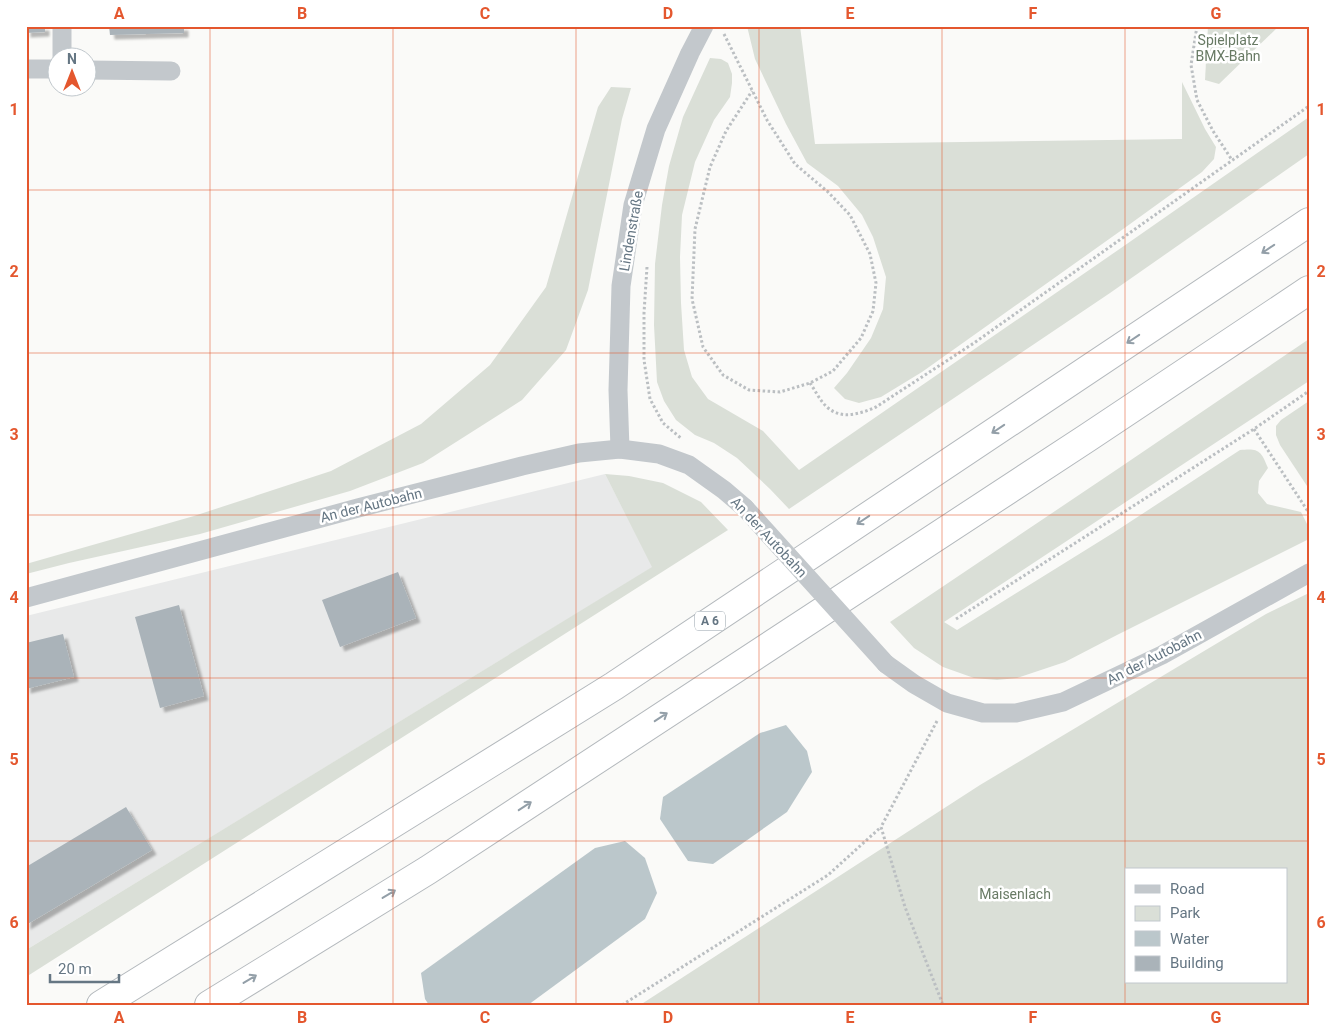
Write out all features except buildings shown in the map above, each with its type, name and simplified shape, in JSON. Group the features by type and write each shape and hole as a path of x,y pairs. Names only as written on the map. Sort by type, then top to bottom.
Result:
{"highway":[{"name":"A 6","path":"101,1005 614,686 1309,222"},
{"path":"209,1005 444,860 1079,444 1309,290"}],"street":[{"path":"62,26 62,48"},
{"name":"Lindenstraße","path":"620,449 618,390 621,286 633,205 656,129 690,52 704,26"},
{"path":"26,69 48,69"},
{"path":"98,70 171,71"},
{"name":"An der Autobahn","path":"26,598 522,466 579,453 620,449 659,454 689,465 724,490 745,508 886,664 914,684 947,703 983,713 1016,713 1063,702 1162,655 1309,573"}],"path":[{"path":"720,26 767,120 795,164 828,192 850,215 870,254 876,283 873,311 861,338 833,371 810,383 780,392 749,390 723,375 703,346 692,300 695,229 710,167 726,131 752,91"},
{"path":"1197,26 1191,65 1197,100 1213,131 1232,160"},
{"path":"810,383 826,406 840,415 860,414 876,407 974,343 1309,106"},
{"path":"647,262 644,360 650,399 663,423 682,439"},
{"path":"956,619 1254,429 1309,391"},
{"path":"1254,429 1309,513"},
{"path":"622,1005 828,875 881,827 947,703"},
{"path":"881,827 905,907 943,1005"}],"shaded area":[{"path":"605,474 653,567 26,950 26,616"}],"green space":[{"path":"747,26 800,26 815,144 1182,139 1182,82 1216,147 1214,159 1202,172 922,372 881,397 859,403 845,399 834,388 847,373 871,338 883,309 886,277 873,237 862,215 838,186 807,163 755,59"},
{"name":"Spielplatz BMX-Bahn","path":"1208,26 1279,26 1219,84 1205,80"},
{"path":"710,58 721,59 728,63 732,74 732,83 730,97 714,120 695,162 682,215 680,257 684,350 692,377 708,399 763,431 799,470 1309,117 1309,154 1110,293 789,509 737,458 714,443 695,435 676,420 664,401 657,382 654,325 655,264 662,205 669,166 683,117"},
{"path":"611,87 631,88 622,119 588,290 566,350 522,400 423,463 350,491 200,534 26,574 26,564 194,516 331,471 421,424 490,365 546,287 598,107"},
{"path":"1309,339 1309,381 944,622 957,630 1113,533 1240,450 1251,449 1261,454 1268,468 1259,481 1258,493 1267,504 1301,512 1309,528 1309,539 1065,662 1017,678 997,680 974,678 943,667 914,648 890,622 1125,464"},
{"path":"1309,401 1309,489 1280,445 1276,435 1276,426 1281,420"},
{"path":"605,474 629,476 663,483 701,502 728,530 26,977 26,950 652,567"},
{"name":"Maisenlach","path":"1309,593 1309,1005 640,1005 980,785 1266,614"}],"water":[{"path":"786,725 807,751 812,772 787,812 713,864 688,861 660,819 663,797 760,733"},
{"path":"625,841 645,858 657,893 645,919 528,1005 429,1005 425,999 421,973 595,848"}]}
